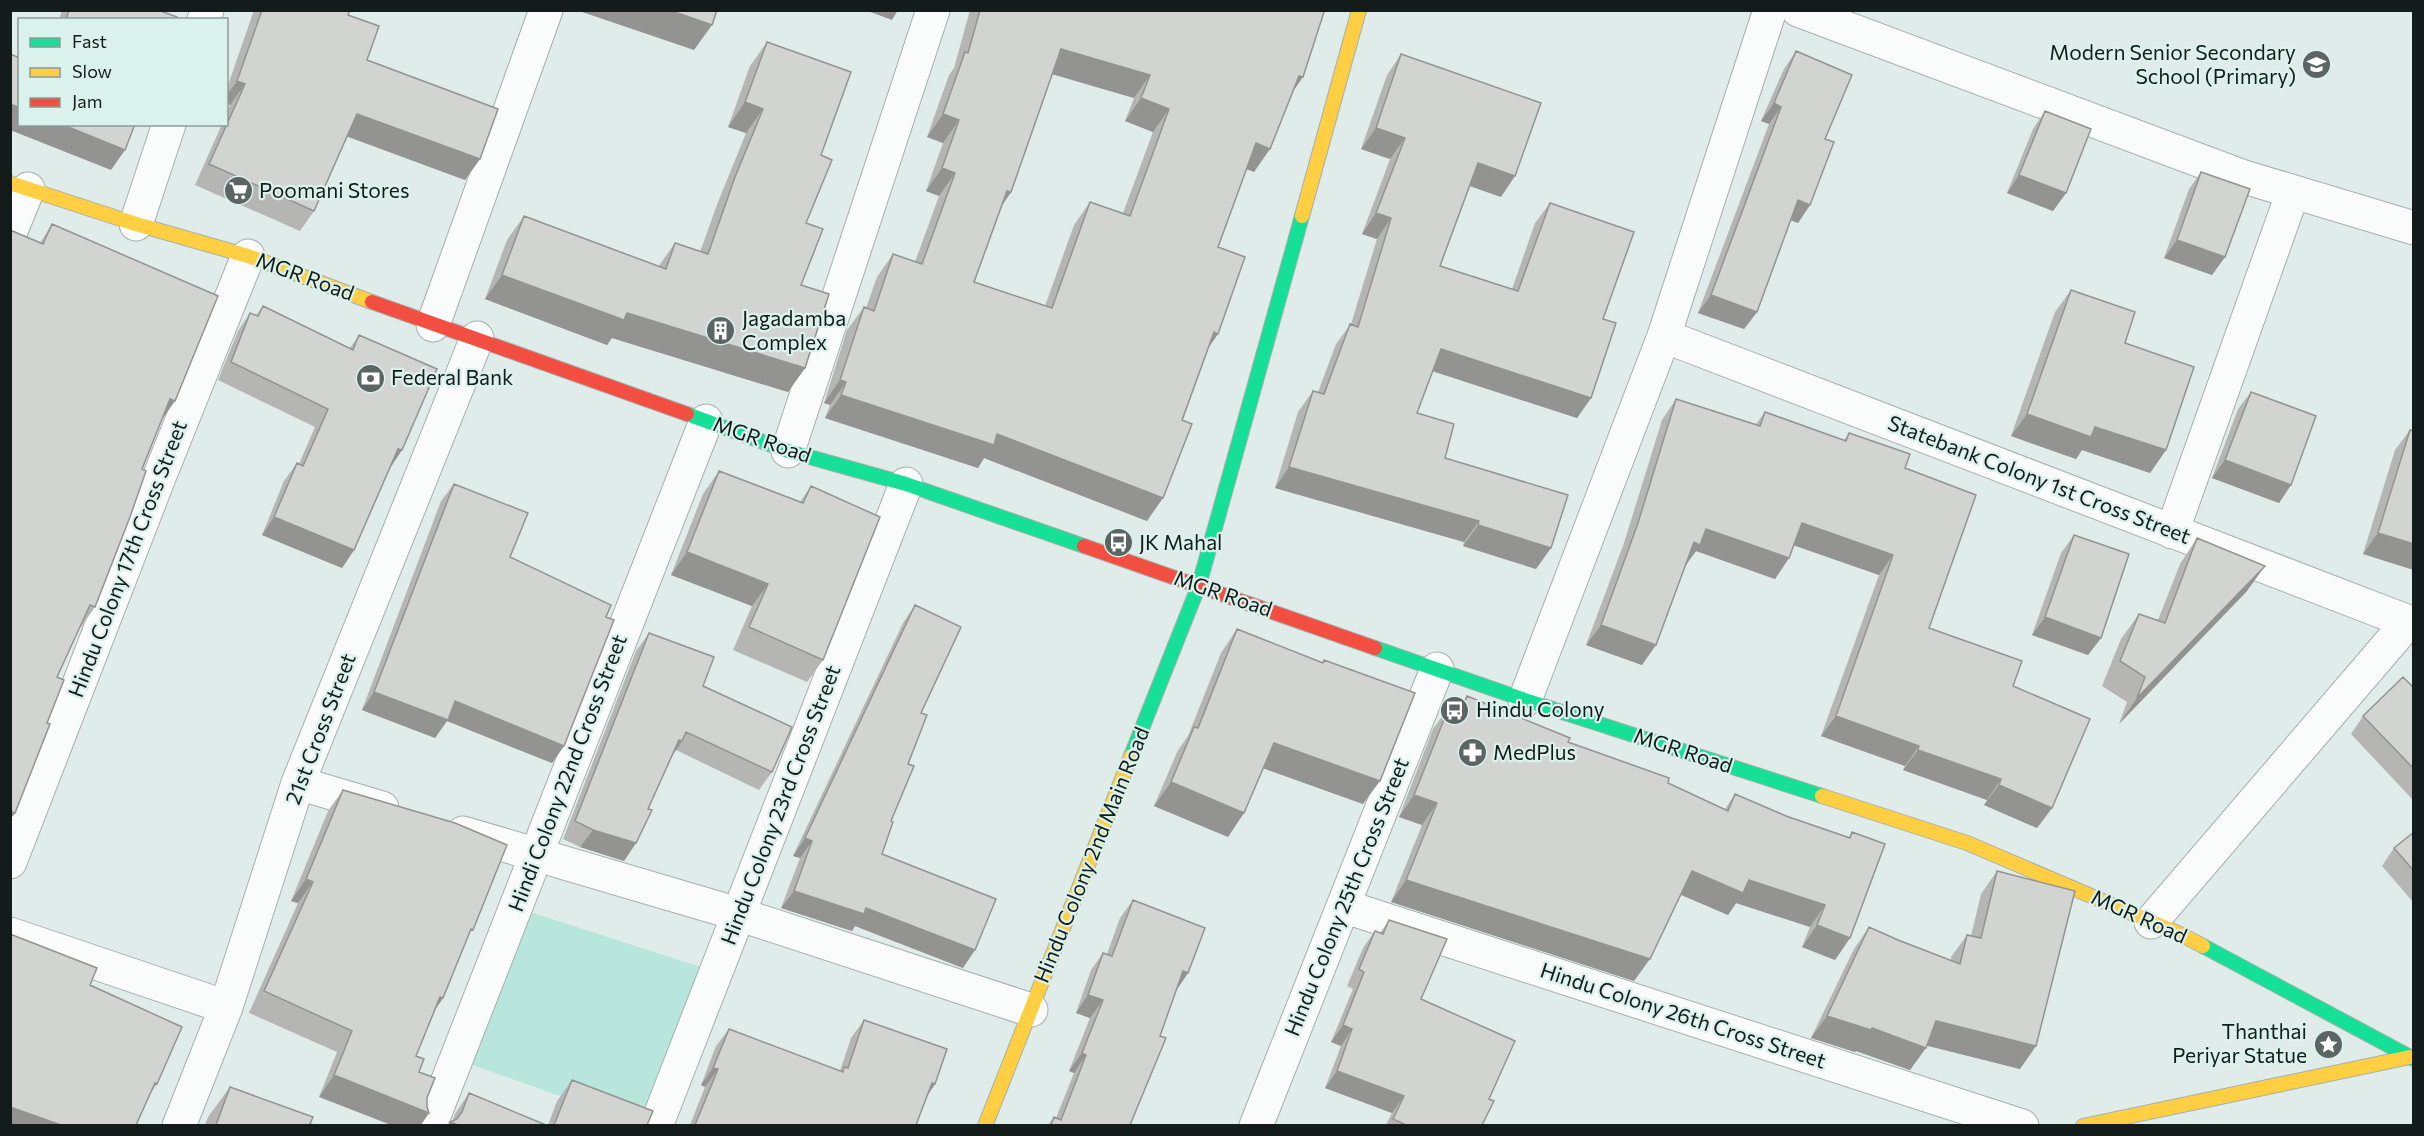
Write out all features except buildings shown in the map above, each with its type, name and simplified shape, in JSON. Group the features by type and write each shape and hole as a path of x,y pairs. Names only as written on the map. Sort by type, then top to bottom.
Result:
{"street":[{"path":"433,325 546,10"},
{"path":"788,451 933,10"},
{"name":"Hindu Colony 2nd Main Road","path":"985,1125 1199,585 1359,10"},
{"path":"1525,700 1664,336 1770,10"},
{"path":"1798,10 2241,176 2414,228"},
{"path":"136,224 168,126"},
{"path":"10,233 19,186"},
{"name":"MGR Road","path":"19,186 136,224 248,256 433,325 477,338 788,451 906,484 1525,700 1967,843 2180,934 2412,1058"},
{"path":"2172,532 2293,192"},
{"name":"Hindu Colony 17th Cross Street","path":"10,862 154,490 248,256"},
{"name":"Statebank Colony 1st Cross Street","path":"1664,336 2411,623"},
{"name":"21st Cross Street","path":"179,1125 226,1007 298,783 477,338"},
{"name":"Hindi Colony 22nd Cross Street","path":"430,1125 706,421"},
{"name":"Hindu Colony 23rd Cross Street","path":"656,1125 906,484"},
{"path":"2151,922 2411,623"},
{"name":"Hindu Colony 25th Cross Street","path":"1256,1125 1437,669"},
{"path":"298,783 738,914 1031,1010"},
{"name":"Hindu Colony 26th Cross Street","path":"1343,906 2022,1125"},
{"path":"10,934 226,1007"},
{"path":"2083,1125 2412,1058"}],"green space":[{"path":"524,910 704,968 642,1125 464,1062"}],"traffic: fast":[{"path":"1131,756 1199,585 1302,216"},
{"path":"687,414 788,451 906,484 1084,546"},
{"path":"1375,648 1525,700 1822,796"},
{"path":"2203,946 2414,1059"}],"traffic: slow":[{"path":"1302,216 1359,10"},
{"path":"10,183 136,224 248,256 372,302"},
{"path":"985,1126 1131,756"},
{"path":"1822,796 1967,843 2203,946"},
{"path":"2083,1126 2410,1057"}],"traffic: jam":[{"path":"372,302 687,414"},
{"path":"1084,546 1375,648"}],"place":[{"name":"Modern Senior Secondary School (Primary)","path":"2317,65"},
{"name":"Poomani Stores","path":"238,191"},
{"name":"Jagadamba Complex","path":"721,331"},
{"name":"Federal Bank","path":"370,378"},
{"name":"JK Mahal","path":"1118,543"},
{"name":"Hindu Colony","path":"1455,710"},
{"name":"MedPlus","path":"1472,753"},
{"name":"Thanthai Periyar Statue","path":"2328,1044"}]}
